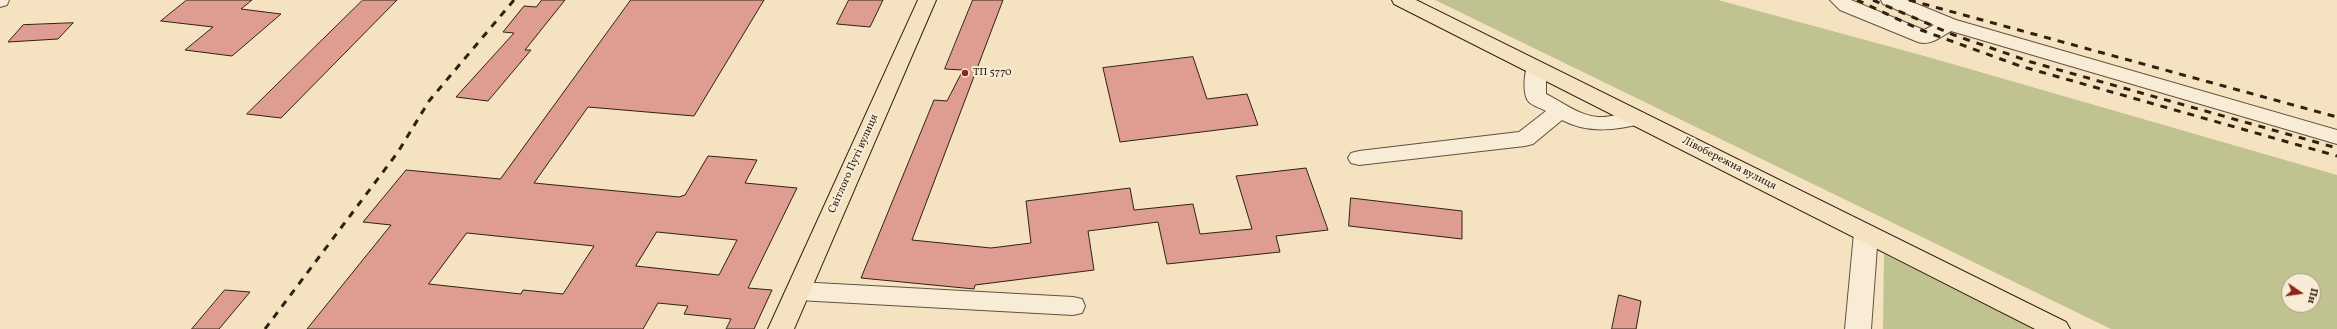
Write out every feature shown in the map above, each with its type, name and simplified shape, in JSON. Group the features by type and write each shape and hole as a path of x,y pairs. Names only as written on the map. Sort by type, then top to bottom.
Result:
{"main road":[{"name":"Світлого Путі вулиця","path":"781,329 927,0"},
{"name":"Лівобережна вулиця","path":"1401,0 2058,329"}],"street":[{"path":"1839,0 1847,6 1925,38 1950,24"},
{"path":"1890,0 1950,24 2337,136"},
{"path":"1536,68 1536,97 1577,118 1598,124 1637,118"},
{"path":"1360,158 1525,139 1561,110"},
{"path":"1858,329 1866,233"},
{"path":"798,291 1073,306"}],"green space":[{"path":"1435,0 1718,0 1928,57 2337,175 2337,329 2111,329"},
{"path":"1884,254 2034,329 1883,329"}],"building":[{"path":"187,0 252,0 241,9 281,14 232,56 185,50 213,27 161,21"},
{"path":"363,0 397,0 281,118 247,114"},
{"path":"542,0 565,0 525,50 531,50 488,101 456,97 514,33 503,32 524,6 536,7"},
{"path":"631,0 764,0 694,116 588,107 534,183 679,197 685,195 708,156 757,160 745,183 797,188 748,288 772,290 754,329 726,329 731,319 684,314 688,306 658,303 643,329 307,329 391,225 363,222 406,170 500,179","holes":["657,232 737,240 719,275 636,266","467,233 594,246 563,294 523,290 521,294 429,284"]},
{"path":"849,0 883,0 870,27 837,24"},
{"path":"973,0 1003,0 912,240 991,248 1031,243 1026,201 1130,188 1134,210 1193,204 1200,234 1252,229 1236,176 1306,168 1328,230 1276,236 1280,252 1167,264 1158,222 1088,231 1094,270 975,285 974,289 861,278 934,100 947,101 963,70 945,69"},
{"path":"73,23 58,39 8,42 23,25"},
{"path":"1193,57 1207,99 1247,94 1258,125 1120,142 1103,68"},
{"path":"1351,198 1462,211 1462,239 1349,226"},
{"path":"225,290 250,292 219,329 192,329"},
{"path":"1619,295 1641,301 1636,329 1612,329"}],"railway":[{"path":"265,329 398,152 429,101 514,0"},
{"path":"1857,0 1921,30 2020,66 2337,156"},
{"path":"1873,0 1954,35 2031,62 2337,148"},
{"path":"1909,0 2337,117"}],"place":[{"name":"ТП 5770","path":"965,73"}]}
